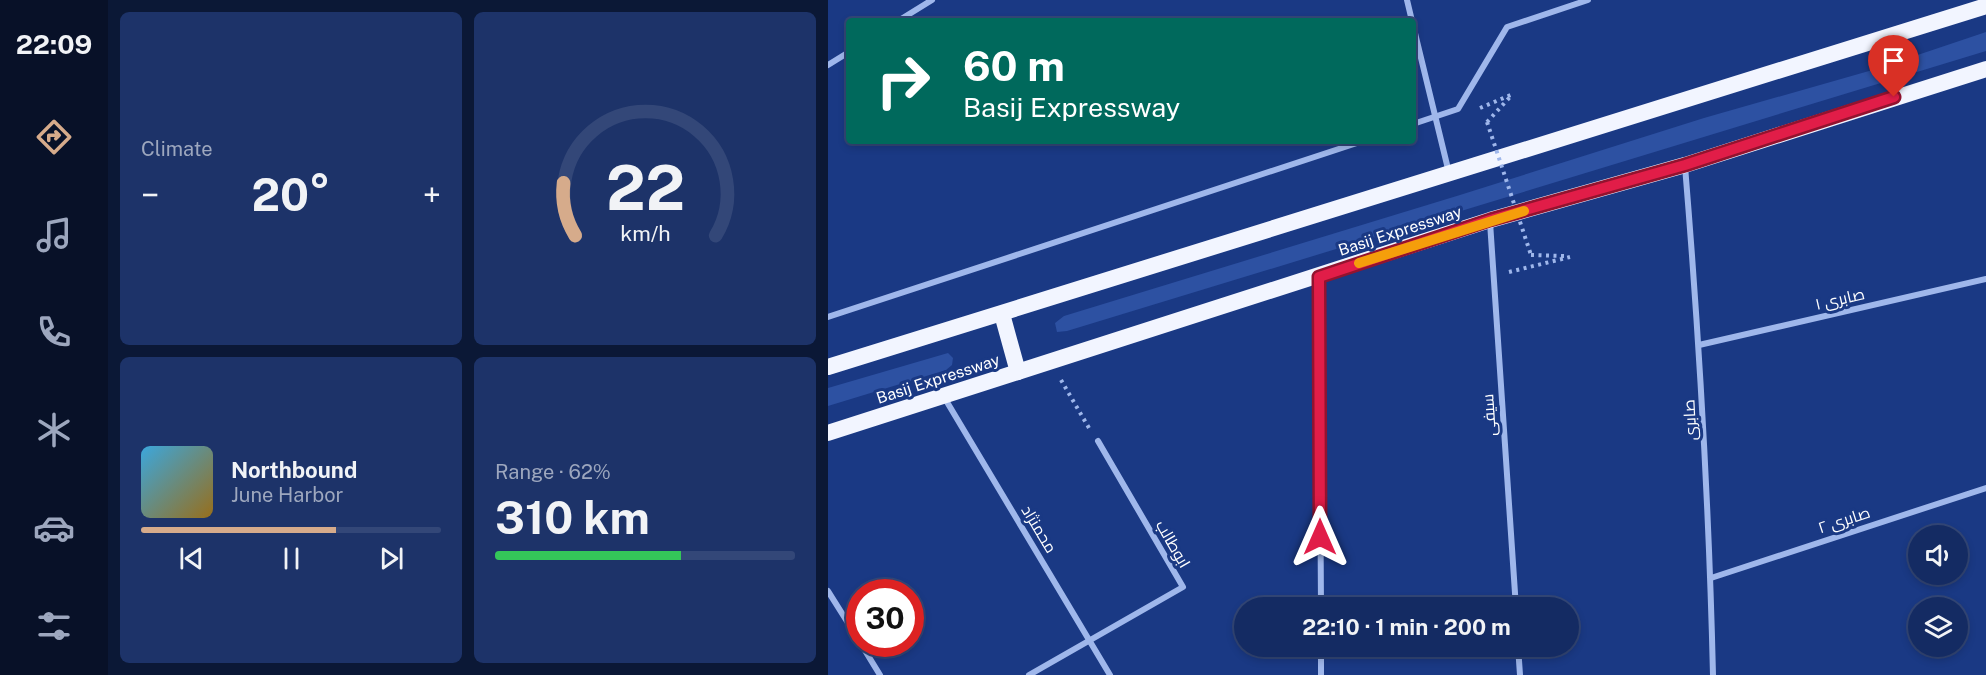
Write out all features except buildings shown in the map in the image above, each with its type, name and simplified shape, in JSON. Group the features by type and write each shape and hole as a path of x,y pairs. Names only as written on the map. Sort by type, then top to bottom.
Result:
{"highway":[{"path":"828,367 1986,6"},
{"name":"Basij Expressway","path":"828,433 1319,277 1490,220 1685,165 1986,69"},
{"path":"1002,314 1018,372"}],"street":[{"path":"903,18 932,0"},
{"path":"1407,0 1411,18"},
{"path":"1416,123 1458,110 1507,27 1588,0"},
{"path":"1416,38 1449,174"},
{"path":"828,65 846,54"},
{"path":"828,317 1354,144"},
{"name":"صابری","path":"1685,165 1700,345 1711,578 1713,675"},
{"name":"سیفی","path":"1490,220 1515,597"},
{"path":"1319,277 1321,597"},
{"name":"صابری ۱","path":"1700,345 1986,279"},
{"name":"محمنژاد","path":"944,397 1110,675"},
{"name":"ابوطالب","path":"1029,675 1183,587 1098,441"},
{"name":"صابری ۲","path":"1711,578 1986,488"},
{"path":"828,591 846,620"},
{"path":"869,657 880,675"},
{"path":"1321,657 1321,675"},
{"path":"1519,657 1520,675"}],"path":[{"path":"1494,276 1570,257 1531,255 1487,122 1513,94"},
{"path":"1050,362 1098,441"}],"shaded area":[{"path":"1986,32 1986,51 1067,331 1057,332 1055,323 1064,316 1704,118 1876,69"},
{"path":"948,353 953,358 952,365 946,370 828,406 828,388"}],"slow traffic":[{"path":"1359,263 1524,211"}],"route":[{"path":"1320,537 1319,277 1490,220 1685,165 1894,97"}]}
